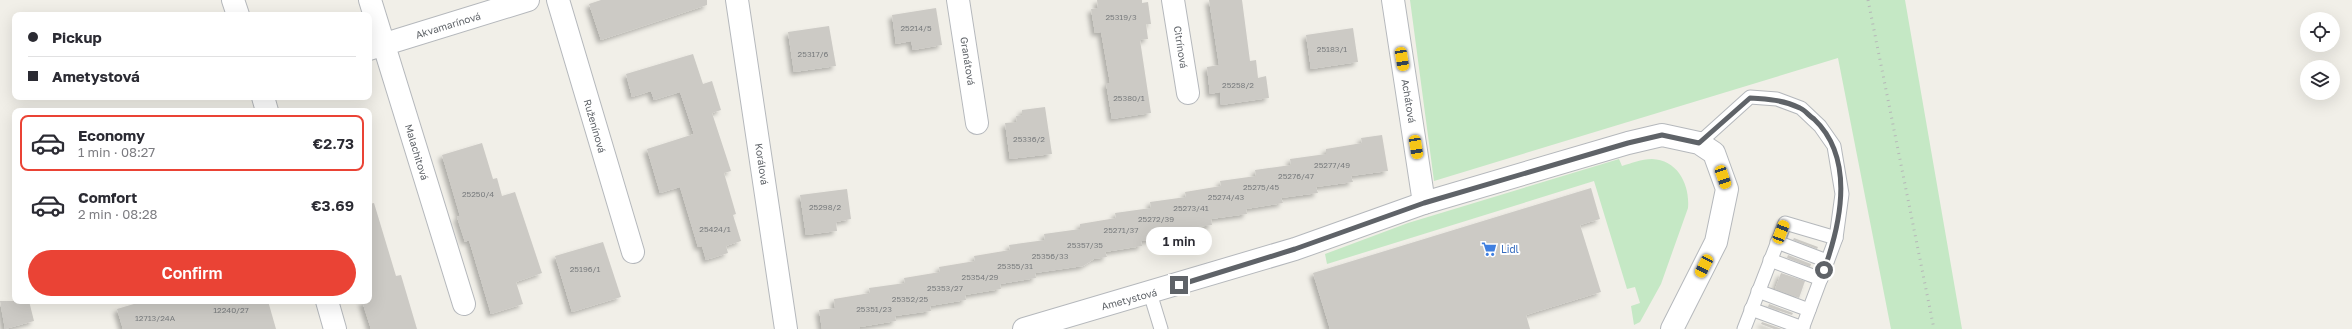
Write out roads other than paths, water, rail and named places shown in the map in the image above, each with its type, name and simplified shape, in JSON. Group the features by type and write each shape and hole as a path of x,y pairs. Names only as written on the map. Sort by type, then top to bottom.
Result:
{"street":[{"path":"233,0 237,12"},
{"name":"Malachitová","path":"370,0 372,12"},
{"name":"Akvamarínová","path":"376,47 528,0"},
{"name":"Ruženínová","path":"558,0 633,252"},
{"name":"Korálová","path":"737,0 786,329"},
{"name":"Granátová","path":"958,0 977,123"},
{"name":"Citrínová","path":"1173,0 1188,93"},
{"name":"Achátová","path":"1393,0 1424,203"},
{"name":"Malachitová","path":"372,16 376,47 464,304"},
{"name":"Ametystová","path":"1024,329 1150,294 1295,249 1424,203 1628,143 1662,135 1706,148"},
{"path":"1672,329 1716,242 1727,189 1706,148"},
{"path":"328,304 335,329"}],"lane":[{"path":"1706,148 1750,98 1777,99 1801,108 1820,126 1834,146 1842,194 1836,238 1802,328 1751,309"},
{"path":"1744,329 1784,223 1836,238"},
{"path":"1777,242 1827,261"},
{"path":"1770,260 1821,279"},
{"path":"1758,291 1809,310"},
{"path":"1150,294 1161,329"}],"railway":[{"path":"1868,0 1934,329"}],"place":[{"name":"Lidl","path":"1489,249"}]}
